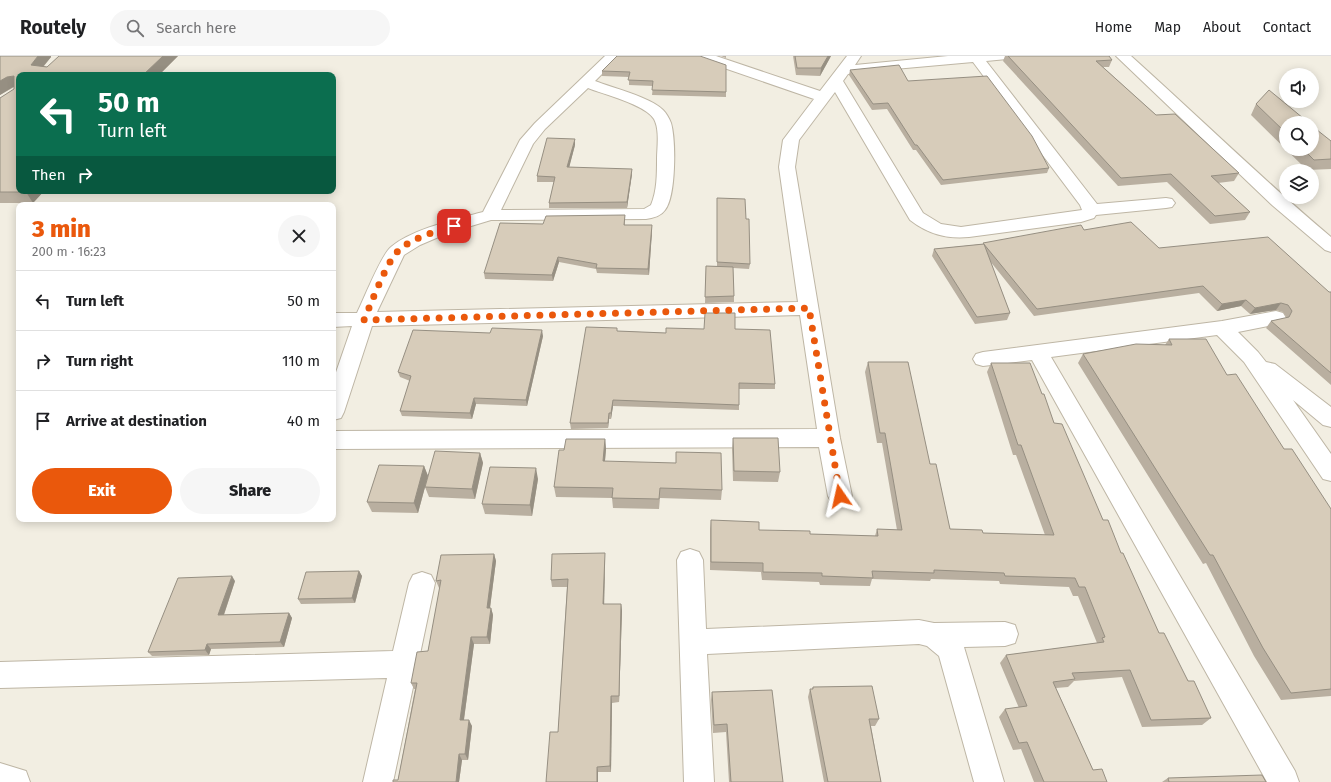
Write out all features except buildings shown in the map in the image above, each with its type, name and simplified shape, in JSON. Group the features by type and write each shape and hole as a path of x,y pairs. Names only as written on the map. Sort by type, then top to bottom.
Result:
{"street":[{"path":"490,216 526,143 540,126 613,56"},
{"path":"703,56 822,97"},
{"path":"840,496 829,438 787,167 788,151 791,140 838,75 854,56"},
{"path":"838,75 894,63 1002,56"},
{"path":"1123,56 1278,201 1331,246"},
{"path":"976,57 1088,204 1091,210"},
{"path":"838,75 916,216 926,225 939,231 969,232 1081,217 1091,210 1166,203"},
{"path":"336,403 364,320 385,273 397,251 414,241 442,229 490,216 646,214 656,210 660,205 664,185 665,130 662,120 655,110 648,106 585,82"},
{"path":"336,320 809,308"},
{"path":"983,359 1222,328 1276,318"},
{"path":"1222,328 1252,357 1331,420"},
{"path":"1037,351 1284,782"},
{"path":"1252,357 1331,472"},
{"path":"336,440 829,438"},
{"path":"690,560 692,642 699,782"},
{"path":"378,782 422,583"},
{"path":"692,642 919,632 934,635 1005,634"},
{"path":"934,635 951,649 988,782"},
{"path":"0,675 404,664"},
{"path":"0,778 15,782"}],"route":[{"path":"454,226 442,229 414,241 397,251 385,273 364,320 809,308 829,438 840,496"}]}
